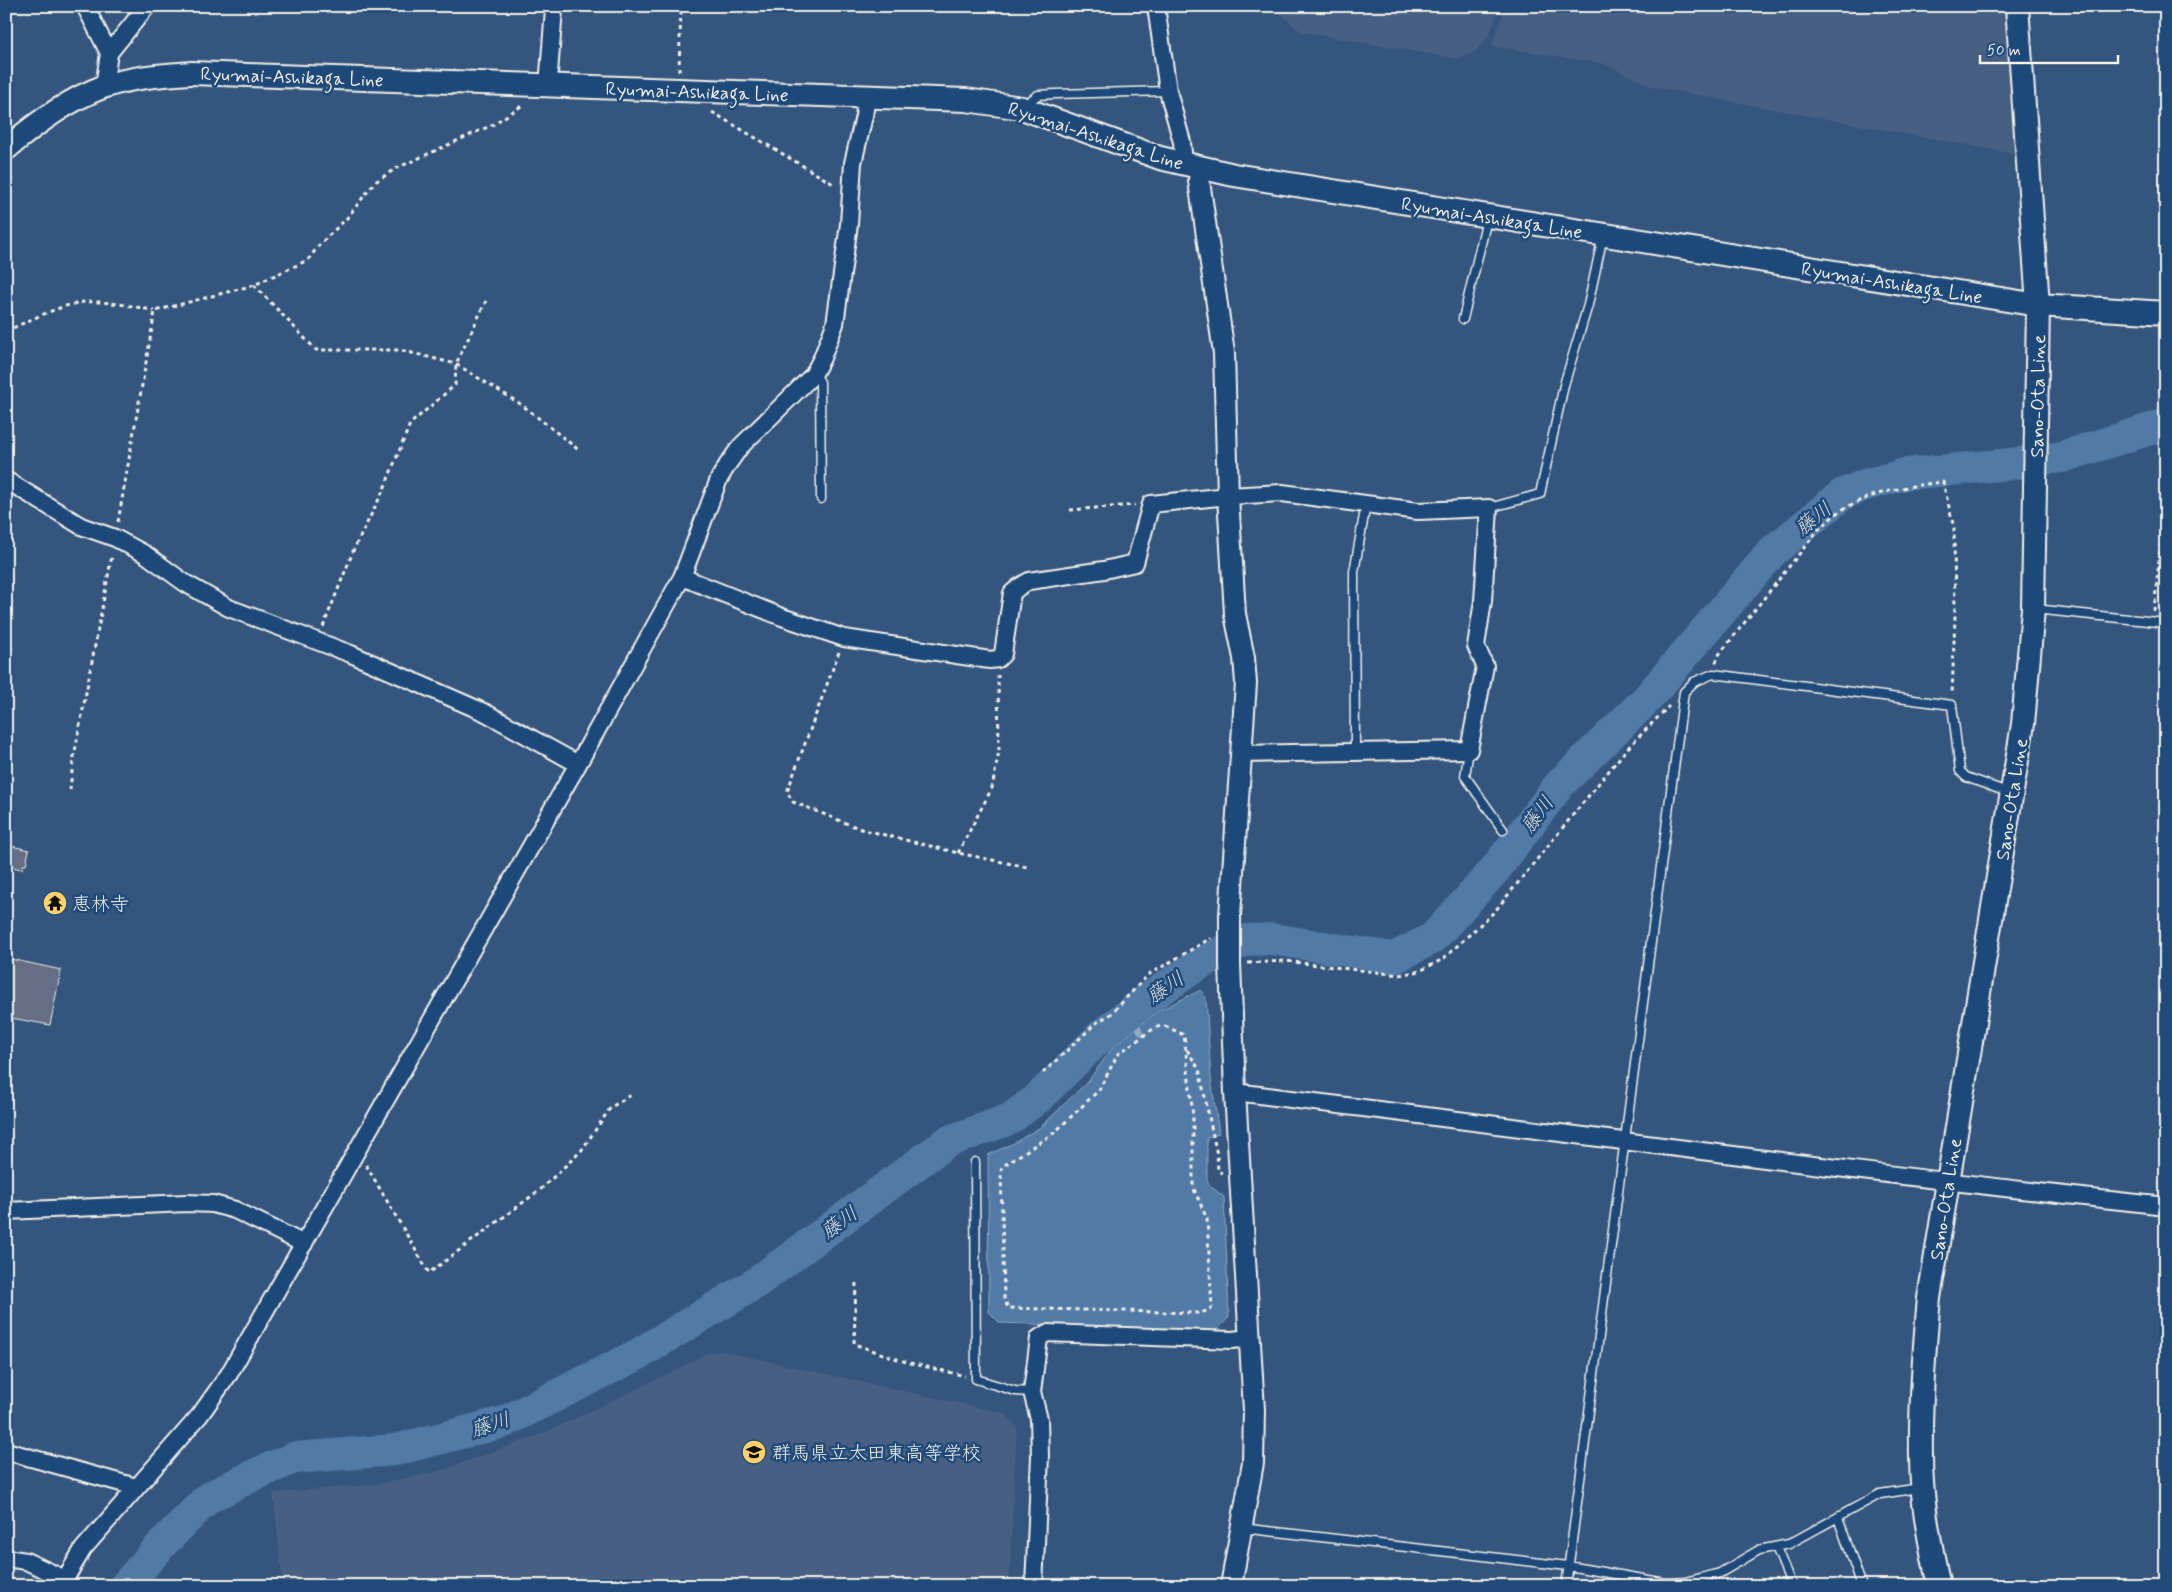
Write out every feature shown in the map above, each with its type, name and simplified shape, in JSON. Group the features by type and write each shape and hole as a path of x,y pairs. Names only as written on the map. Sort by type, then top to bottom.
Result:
{"main road":[{"name":"Sano-Ota Line","path":"1939,1586 1931,1550 1921,1459 1924,1351 1929,1298 2012,794 2029,672 2033,609 2038,305 2017,6"},
{"name":"Ryumai-Ashikaga Line","path":"6,149 36,123 104,87 147,77 191,73 689,92 966,100 1022,108 1160,158 1192,166 1487,217 2038,305 2166,313"}],"street":[{"path":"85,6 109,53"},
{"path":"104,87 109,53 147,6"},
{"path":"548,86 554,9 552,6"},
{"path":"1156,6 1168,91 1182,142 1200,181 1224,353 1228,496 1235,614 1244,658 1246,684 1230,928 1230,961 1235,1092 1254,1410 1253,1463 1231,1586"},
{"path":"6,1558 26,1561 64,1582 83,1549 200,1415 223,1382 578,764 682,577 719,479 740,447 814,372 829,344 835,324 849,224 853,163 864,116 866,96"},
{"path":"6,480 81,526 115,538 145,554 185,583 229,608 351,654 486,713 578,764"},
{"path":"682,577 782,617 844,638 990,660 998,659 1003,654 1012,593 1018,587 1029,581 1104,570 1135,563 1150,504 1282,493 1418,511 1489,508 1483,602 1476,646 1485,666 1469,750 1241,754"},
{"path":"1235,1092 1624,1140 1948,1183 2166,1206"},
{"path":"6,1211 188,1203 213,1204 235,1210 304,1244"},
{"path":"1034,1586 1040,1456 1039,1419 1032,1392 1039,1338 1047,1333 1232,1340 1250,1338"},
{"path":"6,1451 136,1487"}],"lane":[{"path":"1022,108 1032,98 1038,96 1168,91"},
{"path":"1463,319 1487,217"},
{"path":"1489,508 1540,494 1564,384 1588,305 1603,235"},
{"path":"814,372 820,382 821,499"},
{"path":"1355,752 1354,572 1366,504"},
{"path":"2033,609 2166,623"},
{"path":"1566,1586 1684,692 1694,682 1713,674 1952,705 1960,771 1966,777 2012,794"},
{"path":"1469,750 1465,776 1503,830"},
{"path":"975,1162 976,1379 1015,1390 1032,1392"},
{"path":"1242,1528 1568,1566 1666,1583 1685,1582 1720,1573 1759,1550 1789,1544 1880,1494 1923,1488"},
{"path":"1838,1518 1862,1586"},
{"path":"1776,1547 1792,1586"}],"path":[{"path":"681,6 689,92 714,114 831,184 851,187"},
{"path":"6,331 47,312 80,302 131,305 154,311 254,286 308,260 320,244 347,218 375,182 397,168 492,125 518,109 548,86"},
{"path":"254,286 316,350 400,350 456,364 522,405 580,451"},
{"path":"317,641 354,549 384,489 410,424 455,385 456,364 486,301"},
{"path":"70,790 73,762 115,538 154,311"},
{"path":"1713,674 1718,656 1819,529 1839,512 1878,494 1907,486 1943,482 1954,528 1955,616 1952,705"},
{"path":"2153,622 2166,489"},
{"path":"1070,510 1150,504"},
{"path":"844,638 787,792 794,802 861,829 958,853 1027,867"},
{"path":"958,853 992,788 999,751 998,659"},
{"path":"1230,961 1285,961 1399,975 1420,971 1438,963 1495,911 1625,751 1684,692"},
{"path":"1043,1073 1096,1023 1111,1014 1148,975 1199,944 1230,928"},
{"path":"1186,1050 1193,1116 1193,1187 1207,1219 1212,1307 1208,1312 1198,1313 1008,1308 1004,1298 1001,1171 1004,1166 1054,1133 1099,1090 1118,1054 1156,1028 1165,1026 1184,1035 1186,1050 1199,1068 1218,1155 1218,1171 1224,1173"},
{"path":"357,1150 429,1273 541,1189 581,1151 611,1107 633,1094"},
{"path":"856,1283 854,1344 906,1362 976,1379"}],"shaded area":[{"path":"1271,6 1500,6 1488,38 1474,52 1458,59 1301,32"},
{"path":"1506,6 2006,6 2014,154 1653,87 1605,64 1491,46"},
{"path":"1201,990 1206,998 1211,1079 1219,1133 1207,1138 1207,1180 1210,1186 1224,1197 1229,1317 1217,1330 1000,1323 989,1312 988,1155 1016,1142 1042,1126 1089,1080 1113,1047 1158,1011"},
{"name":"群馬県立太田東高等学校","path":"722,1351 1004,1413 1017,1427 1009,1586 283,1586 273,1493 378,1484 440,1471 544,1433 674,1371 709,1352"}],"building":[{"path":"7,845 29,850 26,865 23,865 22,869 6,866"},
{"path":"6,872 10,873 9,880 6,880"},
{"path":"6,958 61,970 50,1025 6,1017"}],"waterway":[{"name":"藤川","path":"125,1586 164,1542 208,1498 252,1476 294,1458 395,1450 504,1422 637,1355 756,1283 947,1142 1010,1119 1037,1099 1103,1034 1147,999 1198,965 1245,940 1272,939 1394,958 1433,938 1493,872 1560,784 1646,700 1773,551 1843,494 1865,485 1906,474 2062,457 2166,424"},
{"path":"1198,965 1199,977"},
{"path":"1131,1013 1141,1033"}],"place":[{"name":"恵林寺","path":"55,903"},
{"name":"群馬県立太田東高等学校","path":"754,1452"}]}
